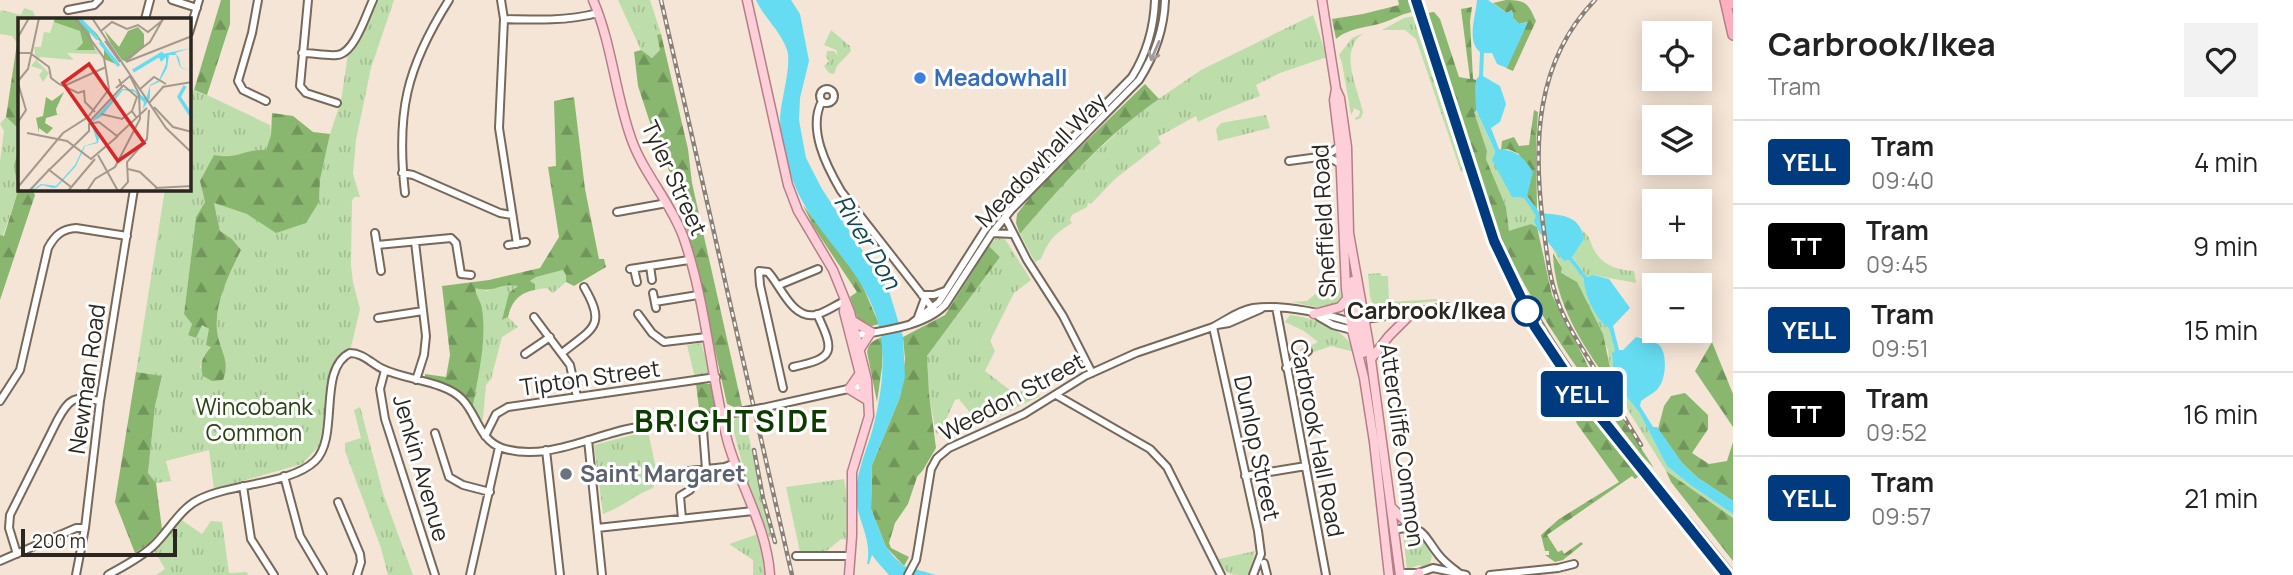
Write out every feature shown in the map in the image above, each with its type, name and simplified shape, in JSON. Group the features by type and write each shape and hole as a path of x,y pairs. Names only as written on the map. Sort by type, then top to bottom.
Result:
{"highway":[{"path":"1726,0 1733,35"}],"main road":[{"name":"Tyler Street","path":"593,0 605,32 631,139 643,167 679,227 698,295 722,415 735,463 766,548 770,575"},
{"path":"747,0 788,185 798,211 833,270 853,321 860,373 866,385"},
{"name":"Sheffield Road","path":"1322,0 1347,147 1349,233 1357,320"},
{"name":"Sheffield Road","path":"1336,89 1334,100 1340,146 1347,299 1357,320"},
{"path":"1314,314 1340,307 1347,299"},
{"path":"845,301 844,312 860,349 868,402 867,425 852,472 849,575"},
{"path":"1371,359 1410,312"},
{"name":"Attercliffe Common","path":"1357,320 1367,331 1400,574"},
{"name":"Attercliffe Common","path":"1357,320 1388,571"},
{"path":"853,321 873,332 860,349"},
{"path":"860,373 849,388 868,402"},
{"path":"1391,506 1397,515 1412,527"},
{"path":"1384,544 1394,530"},
{"path":"1388,571 1400,574"}],"street":[{"path":"68,10 94,5 99,0"},
{"path":"172,0 198,4 191,27"},
{"path":"258,0 238,81 243,90 266,101"},
{"path":"308,0 300,74 301,89 331,104"},
{"path":"302,52 337,55 346,52 373,0"},
{"path":"405,193 402,173 402,120 407,89 416,62 449,0"},
{"path":"501,0 504,19 499,128 517,244"},
{"name":"Meadowhall Way","path":"934,311 975,244 998,214 1136,71 1153,26 1155,0"},
{"name":"Meadowhall Way","path":"912,323 918,317 934,311 951,297 1003,219 1139,80 1158,46 1165,0"},
{"path":"504,19 541,20 598,13"},
{"path":"1126,84 1127,94"},
{"path":"822,101 817,118 819,138 831,173 841,191 934,311 920,321 853,336"},
{"path":"1069,140 1074,147"},
{"path":"1289,161 1326,156 1340,146"},
{"path":"1326,156 1341,164"},
{"path":"402,173 413,175 500,213 512,215"},
{"name":"Newman Road","path":"76,575 85,528 100,401 134,191"},
{"path":"617,212 667,203"},
{"path":"998,214 1063,316 1092,373"},
{"path":"0,401 20,370 52,241 69,228 127,236"},
{"path":"375,233 381,271"},
{"path":"992,233 1013,234"},
{"path":"377,245 453,239 461,274 471,275"},
{"path":"415,242 425,345 416,380"},
{"path":"508,245 526,242"},
{"path":"638,282 632,269 689,260"},
{"path":"650,266 652,280"},
{"path":"779,285 818,269"},
{"path":"783,388 759,271 768,272 800,312 808,315 817,314 845,301"},
{"path":"562,353 590,331 596,321 596,309 584,287"},
{"path":"924,297 946,290"},
{"path":"653,293 655,305 698,295"},
{"path":"918,317 924,297"},
{"name":"Carbrook Hall Road","path":"1276,307 1324,575"},
{"path":"1357,320 1447,307"},
{"name":"Weedon Street","path":"908,575 916,560 930,473 937,458 949,448 1024,414 1092,373 1136,353 1215,326 1250,309 1292,308 1314,314 1333,325 1357,320"},
{"path":"379,318 423,311"},
{"path":"638,314 659,340 668,343 706,337"},
{"path":"793,367 819,361 827,354 829,340 817,314"},
{"path":"534,317 572,370 577,397"},
{"name":"Dunlop Street","path":"1215,326 1261,554 1253,575"},
{"path":"525,354 550,337"},
{"path":"1286,368 1308,351"},
{"path":"108,575 119,572 145,554 195,501 284,476 313,463 324,447 333,383 342,358 350,353 356,353 385,370 449,390 461,397 485,436 499,447 522,452 546,450 630,429 762,408 866,385"},
{"name":"Jenkin Avenue","path":"385,370 380,389 384,419 436,575"},
{"name":"Tipton Street","path":"485,436 494,417 504,408 716,377"},
{"path":"1056,395 1150,449 1160,458 1221,575"},
{"path":"17,554 9,528 10,515 65,406 72,400 82,398 100,401"},
{"path":"702,417 706,469"},
{"path":"435,433 449,477 463,485 490,492"},
{"path":"588,440 602,575"},
{"path":"470,575 499,447"},
{"path":"546,450 559,575"},
{"path":"662,474 672,476 735,463"},
{"path":"1245,476 1306,466"},
{"path":"284,476 300,536 323,575"},
{"path":"243,486 251,539 274,575"},
{"path":"682,519 679,494 690,490"},
{"path":"338,502 360,554 361,562 357,575"},
{"path":"597,528 753,511"},
{"path":"1394,530 1412,527 1426,535 1436,553 1437,561 1433,568"},
{"path":"0,561 76,528 85,528"},
{"path":"1436,553 1462,574"},
{"path":"796,556 849,556"},
{"path":"1265,563 1267,575"},
{"path":"1490,575 1574,564"},
{"path":"1400,574 1418,574 1433,568 1462,574"}],"green space":[{"path":"221,0 230,0 230,24 207,95 194,90"},
{"name":"Wincobank Common","path":"376,0 394,0 371,68 356,140 353,174 360,197 352,200 351,265 360,309 351,347 337,359 319,446 302,464 214,489 209,450 166,461 171,481 156,483 148,473 155,406 162,377 136,372 165,191 191,191 191,90 270,125 271,135 266,150 230,158 200,181 205,202 196,217 184,314 192,324 188,335 202,325 209,329 212,346 204,355 200,367 212,381 217,309 222,291 241,250 232,239 220,231 214,203 247,214 319,202 320,180 330,134 341,101 348,54 358,42"},
{"path":"618,0 650,0 661,34 658,35 660,50 652,58 641,50"},
{"path":"1398,0 1410,0 1412,12 1353,30 1336,39 1332,19 1399,5"},
{"path":"1506,0 1526,4 1536,21 1513,71 1506,68 1527,22 1519,24 1513,18 1512,10 1507,13 1493,3"},
{"path":"1472,7 1470,21 1473,79 1476,80 1474,112 1487,151 1486,159 1506,207 1509,231 1531,224 1537,227 1552,295 1590,370 1654,468 1642,456 1560,344 1524,284 1494,222 1427,13 1434,12 1440,19 1459,77 1470,79 1461,9"},
{"path":"24,8 33,11 36,18 18,18 18,42 12,36 0,34 1,10 21,15"},
{"path":"1313,15 1327,57 1280,73 1256,85 1260,96 1198,122 1196,116 1158,137 1161,143 1115,179 1091,204 1088,203 1087,207 1072,215 1072,223 1053,238 1041,259 1035,262 1020,234 1070,176 1138,113 1201,70"},
{"path":"1415,16 1467,170 1461,172 1416,39 1405,30 1382,30 1404,18"},
{"path":"831,30 850,46 851,51 837,66 834,74 829,73 824,66 829,61 826,57 827,51 834,51 838,56 836,50 824,45"},
{"path":"1364,33 1356,40 1350,59 1363,112 1361,118 1356,120 1360,111 1354,108 1351,115 1339,55 1352,38"},
{"path":"661,34 742,406 727,404 694,255 671,175 638,86 634,52 641,50 652,58 660,50 657,35"},
{"path":"18,42 18,128 6,117"},
{"path":"1145,84 1159,99 1102,145 1020,234 1016,223 1017,214 1035,191"},
{"path":"574,97 585,189 599,259 604,259 606,267 574,286 566,282 563,270 536,277 530,281 535,284 535,290 517,299 508,317 502,320 509,293 518,286 506,285 487,290 475,288 482,309 483,333 473,406 452,388 425,378 425,374 446,377 450,355 442,286 489,280 540,268 559,237 548,167 556,166 554,101"},
{"path":"1534,110 1538,112 1537,210 1527,196 1519,154 1508,149 1501,150 1502,141 1514,137 1519,146 1529,145"},
{"path":"1476,111 1495,151 1493,155 1514,197 1524,198 1537,216 1537,227 1531,224 1509,232 1506,207 1486,159 1487,151 1474,112"},
{"path":"272,113 293,116 313,132 330,134 320,180 319,202 306,223 276,233 247,214 214,203 220,231 232,239 241,250 223,289 218,310 217,331 225,361 225,373 223,380 212,381 203,376 201,367 211,347 206,345 209,329 202,325 196,338 188,335 192,324 184,314 196,217 205,202 200,181 214,155 229,156 266,150 271,135"},
{"path":"1266,115 1270,128 1218,141 1216,129 1221,123"},
{"path":"6,117 18,128 18,150 14,166 18,191 3,236 0,235 0,161 4,131 0,124"},
{"path":"18,150 18,191 14,166"},
{"path":"18,191 33,191 35,195 0,300 0,235 4,236"},
{"path":"803,205 860,280 879,324 872,326 858,320 850,297 857,292 813,226"},
{"path":"1582,230 1602,260 1617,268 1634,271 1636,283 1593,275 1587,277 1572,256 1584,239"},
{"path":"1003,236 1031,280 1014,293 990,341 995,351 985,371 1015,394 1031,384 1040,396 980,425 959,399 955,400 940,433 936,434 929,394 927,356 1000,257 989,246 996,238"},
{"path":"1551,245 1564,261 1569,260 1584,279 1592,306 1600,320 1609,328 1615,351 1612,354 1613,368 1622,391 1639,412 1667,466 1733,514 1733,518 1666,471 1621,399 1610,374 1608,350 1572,281 1561,273 1562,268"},
{"path":"989,246 1000,257 927,356 936,448 917,477 908,504 895,523 889,543 891,548 909,557 904,566 886,547 871,509 872,465 900,397 905,359 903,337 945,315"},
{"path":"1553,253 1562,268 1561,273 1577,282 1603,334 1613,382 1610,383 1571,322 1558,288"},
{"path":"563,270 566,282 553,293 546,288 535,290 535,284 530,281 536,277"},
{"path":"1381,273 1381,276 1388,276 1389,302 1437,301 1374,307 1370,297 1368,274"},
{"path":"1333,279 1342,298 1332,306 1319,307 1292,302 1307,301"},
{"path":"507,283 519,286 503,320 508,317 518,327 502,337 491,379 486,385 483,419 479,421 473,406 483,337 475,288 487,291"},
{"path":"1290,315 1318,322 1337,331 1351,344 1354,352 1331,346 1311,353 1308,347 1318,342 1304,331 1285,322"},
{"path":"883,337 877,402 867,352 872,342"},
{"path":"1712,342 1733,394 1733,427 1695,371"},
{"path":"701,343 711,374 695,378 687,345"},
{"path":"136,372 162,376 155,406 148,473 156,483 162,529 135,553 115,502"},
{"path":"696,384 711,384 714,387 716,413 700,416"},
{"path":"1685,393 1708,415 1708,429 1692,453 1709,464 1727,461 1733,442 1733,501 1698,478 1682,463 1658,429 1664,406 1671,396"},
{"path":"360,407 383,493 413,575 388,575 381,548 345,451 345,443 361,438 354,410"},
{"path":"1586,409 1652,490 1638,477 1635,479 1632,476 1547,535 1558,552 1562,550 1564,554 1581,542 1583,544 1563,560 1555,562 1545,555 1549,555 1549,551 1545,551 1541,535 1559,519 1619,482 1577,424 1575,418"},
{"path":"744,415 771,537 747,483 732,424 737,416"},
{"path":"648,431 657,474 653,488 603,514 594,445"},
{"path":"1666,471 1733,518 1733,561 1671,482"},
{"path":"844,479 847,496 847,540 841,539 824,553 800,552 786,487"},
{"path":"180,519 202,534 211,521 222,522 229,573 247,572 248,575 156,575 165,569 154,550"},
{"path":"1403,531 1415,533 1422,538 1432,556 1430,564 1407,570"},
{"path":"758,534 767,575 753,575 753,560 729,544"},
{"path":"1255,551 1249,575 1229,573 1219,559"}],"water":[{"path":"756,0 791,0 800,14 809,61 800,98 799,120 806,158 822,189 889,291 903,337 905,377 900,397 872,465 871,509 886,547 894,557 904,566 936,575 889,575 872,555 867,564 868,545 858,511 856,492 881,390 883,360 880,330 861,284 807,209 791,175 780,118 788,64 787,50"},
{"path":"1477,0 1488,0 1507,13 1512,10 1513,18 1519,24 1528,22 1507,68 1497,64 1492,53 1484,53 1483,76 1500,86 1506,104 1500,122 1491,128 1499,149 1515,153 1530,167 1533,172 1527,196 1540,213 1568,217 1578,225 1584,239 1572,257 1587,277 1593,275 1609,279 1630,308 1613,326 1619,350 1623,350 1636,337 1642,339 1642,343 1656,343 1661,348 1665,365 1663,378 1655,391 1641,401 1640,406 1682,463 1698,478 1733,501 1733,514 1667,466 1639,412 1622,391 1613,368 1612,353 1615,351 1609,328 1600,320 1592,306 1584,279 1569,260 1564,261 1539,232 1534,221 1536,216 1524,198 1512,197 1492,160 1495,151 1476,110 1475,88 1479,76 1480,52 1473,41"}],"tram line":[{"path":"1412,0 1489,234 1533,328 1558,367 1724,575"},
{"name":"YELL","path":"1416,0 1494,241 1535,327 1569,378 1727,575"}],"railway":[{"path":"661,0 792,575"},
{"path":"1421,0 1483,198 1534,310 1577,378 1733,573"},
{"path":"1595,0 1575,24 1560,50 1543,105 1538,164 1543,224 1551,277 1563,314 1641,445"},
{"path":"754,450 775,542"}],"place":[{"name":"Meadowhall","path":"920,78"},
{"name":"Carbrook/Ikea","path":"1527,311"},
{"name":"Saint Margaret","path":"566,474"}],"district":[{"name":"BRIGHTSIDE","path":"732,422"}],"water label":[{"name":"River Don","path":"867,242"}]}
